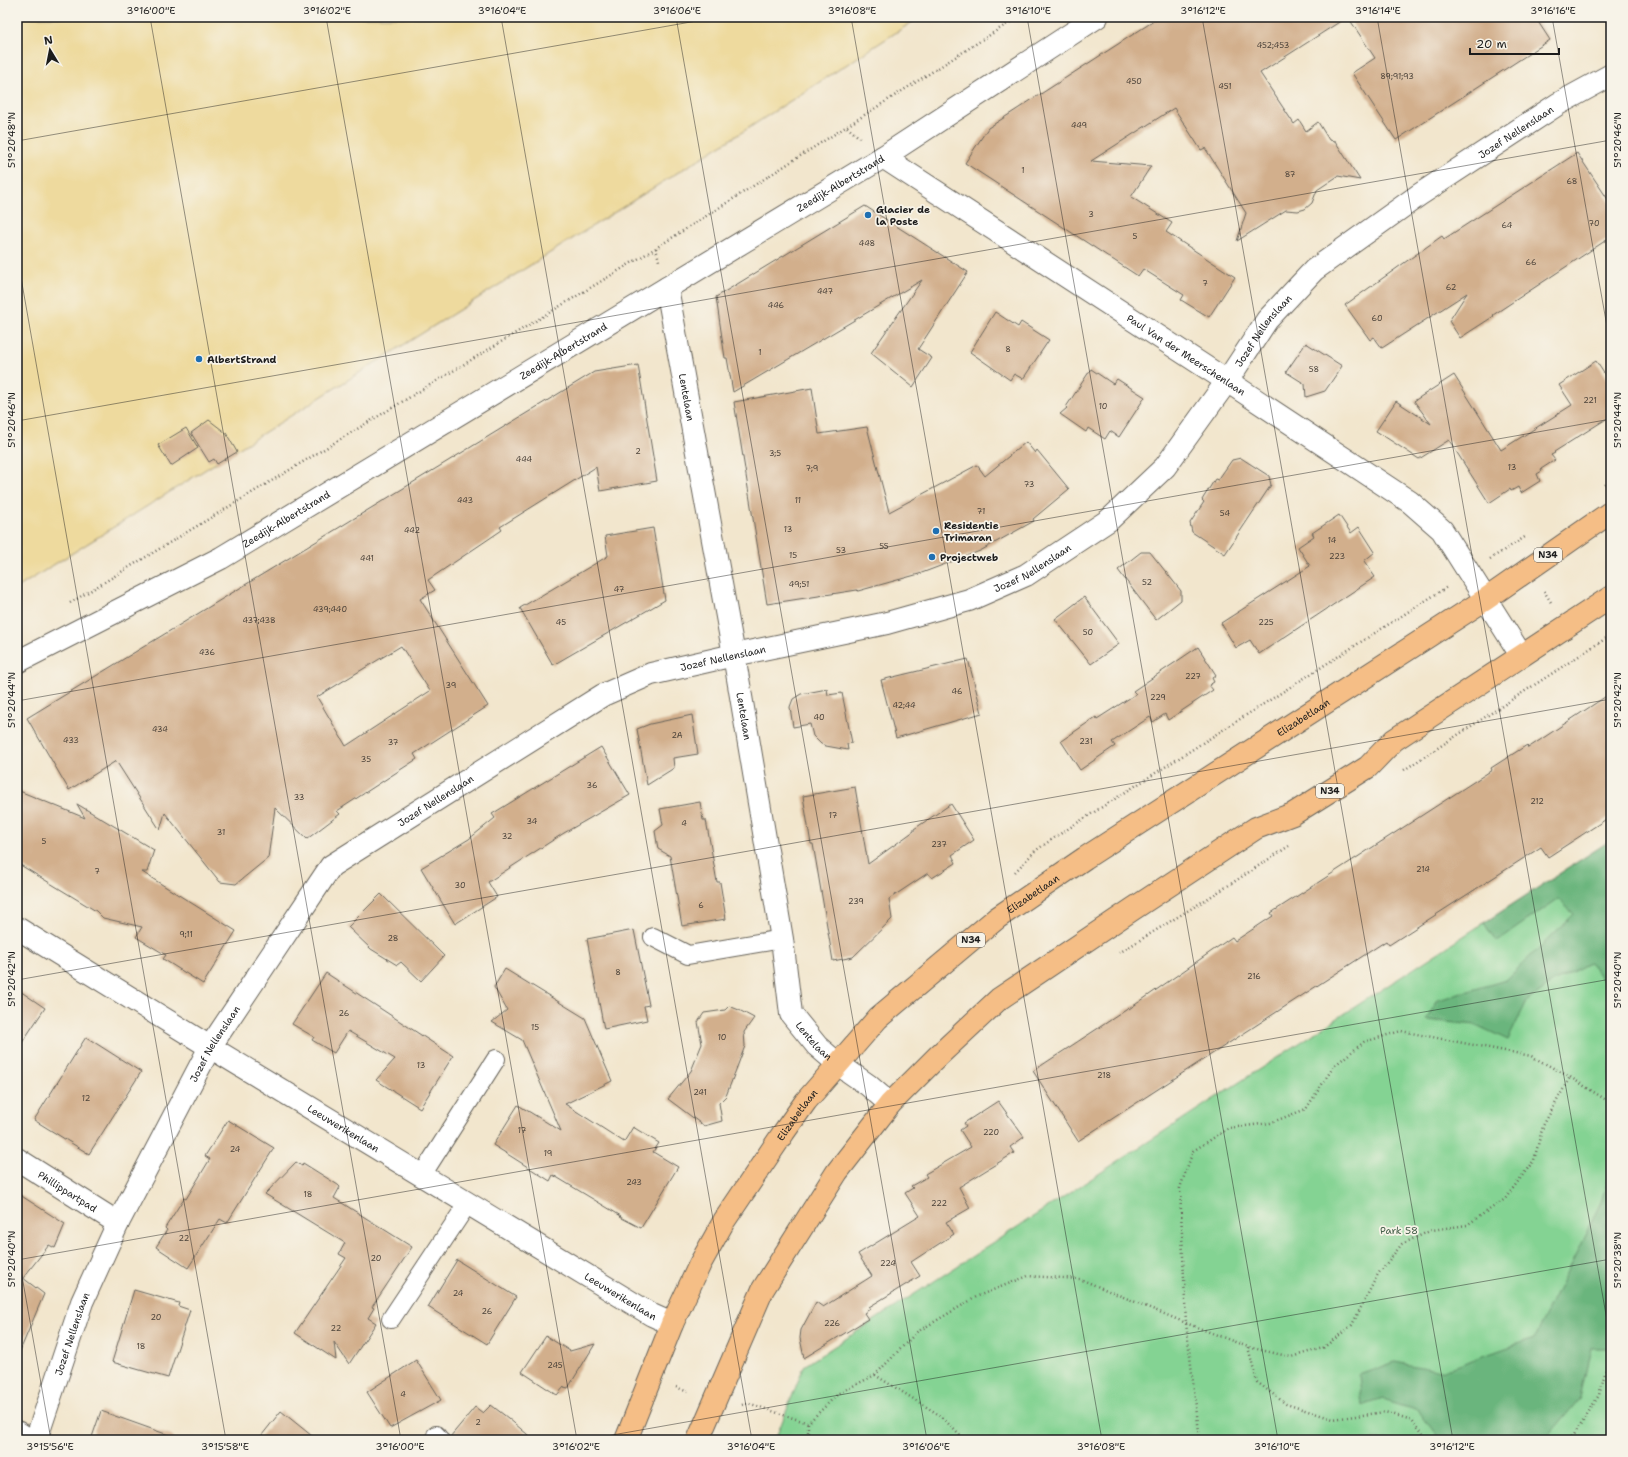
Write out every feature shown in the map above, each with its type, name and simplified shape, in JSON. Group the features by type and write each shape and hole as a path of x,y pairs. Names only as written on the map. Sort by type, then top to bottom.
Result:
{"main road":[{"name":"Elizabetlaan","path":"626,1440 672,1324 700,1264 724,1221 806,1101 878,1018 997,918 1085,858 1486,599 1528,568 1611,512"},
{"name":"N34","path":"698,1440 763,1289 837,1172 890,1104 938,1056 999,999 1126,913 1256,828 1293,814 1368,767 1394,740 1611,597"}],"street":[{"name":"Zeedijk-Albertstrand","path":"17,662 215,561 883,157 1097,17"},
{"name":"Jozef Nellenslaan","path":"36,1440 82,1302 118,1223 210,1048 331,866 603,695 651,674 887,623 969,600 1026,575 1109,520 1165,467 1227,381 1267,320 1314,270 1426,191 1558,104 1611,75"},
{"name":"Paul Van der Meerschenlaan","path":"883,157 1410,502 1442,530 1521,655"},
{"name":"Lentelaan","path":"667,288 734,655 782,939 792,1014 817,1046 890,1104"},
{"name":"Leeuwerikenlaan","path":"17,928 210,1048 652,1315 672,1324"},
{"name":"Phillippartpad","path":"17,1159 118,1223"},
{"path":"17,1432 30,1440"}],"lane":[{"path":"653,937 688,955 782,939"},
{"path":"422,1175 496,1059"},
{"path":"390,1320 468,1203"}],"path":[{"path":"65,606 656,248 1018,17"},
{"path":"1513,545 1584,653"},
{"path":"1400,772 1611,636"},
{"path":"1113,956 1223,889 1295,842"},
{"path":"1200,1440 1186,1323 1180,1188 1193,1151 1229,1128 1270,1123 1306,1109 1334,1066 1364,1042 1402,1031 1531,1056 1570,1077 1611,1103"},
{"path":"808,1440 808,1423 839,1394 874,1375 917,1332 978,1296 1028,1276 1080,1279 1248,1347 1291,1357 1323,1348 1352,1325 1378,1274 1402,1244 1432,1230 1467,1225 1505,1199 1534,1160 1543,1126 1570,1077"},
{"path":"1248,1347 1256,1382 1286,1404 1333,1419 1385,1412 1412,1420 1427,1440"},
{"path":"1568,1440 1574,1436 1598,1395 1611,1351"},
{"path":"1606,1367 1611,1368"},
{"path":"874,1375 941,1416 964,1440"},
{"path":"651,1376 732,1410 748,1403 808,1423"}],"green space":[{"name":"Park 58","path":"1611,840 1611,1440 775,1440 804,1366"},
{"path":"1611,840 1611,989 1589,963 1553,982 1527,1001 1508,1040 1476,1025 1426,1020 1438,1000 1506,980 1574,914 1558,899 1496,942 1484,923"},
{"path":"1611,1171 1611,1348 1591,1348 1580,1398 1545,1440 1440,1440 1418,1410 1383,1399 1362,1406 1359,1375 1395,1362 1441,1371 1534,1338 1600,1205"}],"sand":[{"name":"AlbertStrand","path":"17,17 920,17 747,129 17,588"}],"building":[{"path":"1160,17 1347,17 1260,73 1294,124 1299,120 1306,131 1318,122 1329,140 1335,141 1360,180 1338,176 1317,190 1312,203 1305,209 1298,211 1286,210 1237,241 1246,213 1205,148 1201,150 1174,108 1091,161 1151,166 1131,197 1172,223 1166,232 1235,277 1209,317 1181,300 1184,295 1143,269 1138,276 965,163 988,128"},
{"path":"1348,17 1535,17 1550,40 1396,140 1352,73 1375,58"},
{"path":"1577,153 1611,204 1611,237 1460,338 1449,321 1467,293 1382,348 1374,337 1370,340 1345,305 1442,236 1444,239"},
{"path":"865,206 968,272 918,349 932,358 913,387 871,353 922,280 733,392 727,358 725,358 716,297"},
{"path":"995,312 1018,327 1021,322 1049,340 1023,379 1014,374 1010,380 970,352"},
{"path":"1306,343 1342,366 1325,391 1306,397 1305,384 1286,372"},
{"path":"1596,361 1611,384 1611,416 1554,452 1555,453 1551,455 1555,460 1541,469 1542,471 1537,474 1540,481 1521,493 1518,487 1511,491 1510,489 1489,503 1449,440 1419,459 1376,431 1396,401 1431,424 1414,401 1454,375 1501,450 1572,405 1559,385"},
{"path":"638,365 657,481 600,491 596,467 500,527 502,530 428,580 435,590 420,599 488,706 414,754 417,759 337,811 340,814 307,839 275,808 268,858 236,884 220,882 165,813 160,830 116,761 69,790 27,718 594,372","holes":["401,646 430,691 346,746 317,697"]},
{"path":"1091,369 1113,384 1117,379 1145,397 1119,437 1110,431 1105,439 1088,428 1086,432 1060,414 1067,408 1066,407"},
{"path":"812,388 819,434 867,427 889,512 977,465 985,476 1026,442 1035,453 1037,450 1069,489 1033,519 1034,521 980,551 919,574 858,591 767,604 734,402"},
{"path":"209,420 226,433 237,452 217,464 214,459 209,462 191,433"},
{"path":"186,428 198,448 171,466 158,445"},
{"path":"1241,458 1269,476 1271,485 1225,554 1192,532 1190,523 1204,502 1202,500 1215,479 1218,480 1232,460"},
{"path":"1339,515 1351,533 1359,527 1375,552 1364,561 1375,577 1259,654 1250,640 1236,648 1221,623 1310,566 1298,547 1314,536 1312,533"},
{"path":"653,528 665,600 553,665 520,608 608,556 605,536"},
{"path":"1141,552 1150,552 1181,591 1181,600 1156,620 1118,570"},
{"path":"1084,597 1119,644 1091,664 1055,619"},
{"path":"1198,647 1216,675 1212,678 1214,682 1209,685 1213,690 1168,720 1165,714 1153,722 1150,717 1112,742 1115,746 1080,770 1061,741 1096,717 1097,719 1136,694 1133,691"},
{"path":"968,659 982,713 896,738 881,680"},
{"path":"827,689 828,695 842,693 852,743 847,744 848,750 821,744 813,736 810,724 793,727 790,707 793,699 801,694"},
{"path":"1611,693 1611,816 1548,857 1541,847 1389,945 1386,941 1078,1141 1033,1071 1129,1009 1232,937 1235,941 1273,916 1271,913 1492,770 1491,768 1527,745 1528,748"},
{"path":"692,715 698,754 673,758 674,768 647,785 637,729 650,724"},
{"path":"601,747 630,795 564,833 488,882 497,897 455,924 421,868 469,839 495,818 492,814"},
{"path":"855,787 868,864 914,831 914,829 951,804 974,840 952,855 956,863 932,878 928,873 889,899 892,919 853,957 833,961 813,844 811,844 803,796"},
{"path":"17,790 85,818 77,804 154,850 147,872 142,872 236,931 203,984 163,959 166,955 136,937 142,927 103,918 96,911 17,863"},
{"path":"700,802 703,820 706,820 717,882 720,882 726,919 682,926 670,856 658,849 655,831 663,825 660,809"},
{"path":"381,894 444,956 421,981 401,962 397,965 371,949 348,927"},
{"path":"634,930 649,1005 644,1006 647,1020 604,1029 587,939"},
{"path":"505,969 585,1018 612,1081 565,1104 624,1142 633,1127 659,1143 653,1152 678,1167 641,1228 620,1217 621,1216 553,1175 550,1181 493,1145 518,1105 561,1131 522,1040 492,1022 507,1010 494,987"},
{"path":"326,973 453,1056 420,1108 376,1080 395,1059 348,1031 334,1053 312,1040 314,1037 292,1024"},
{"path":"17,989 45,1008 17,1050"},
{"path":"729,1006 754,1018 744,1032 745,1046 726,1096 719,1103 722,1121 704,1126 668,1099 691,1071 702,1044 698,1022 704,1013 725,1010"},
{"path":"86,1037 141,1072 89,1154 34,1120"},
{"path":"998,1101 1024,1137 1010,1147 1014,1153 959,1187 970,1208 946,1222 954,1234 911,1262 920,1276 869,1307 870,1309 864,1313 868,1319 804,1358 800,1338 801,1330 816,1302 823,1307 872,1276 858,1254 920,1216 905,1193 913,1188 911,1186 927,1177 925,1174 971,1147 960,1130 966,1126 964,1123"},
{"path":"228,1120 274,1148 227,1223 220,1219 188,1268 156,1247 167,1230 165,1228 184,1198 186,1199 210,1159 205,1156"},
{"path":"296,1162 302,1166 303,1163 338,1185 340,1187 334,1198 412,1247 372,1307 374,1308 368,1318 376,1323 349,1364 334,1342 336,1360 295,1333 346,1258 339,1254 345,1243 265,1194"},
{"path":"17,1193 65,1224 55,1248 49,1245 23,1278 44,1294 17,1358"},
{"path":"457,1260 516,1297 487,1344 428,1307"},
{"path":"134,1290 179,1303 178,1306 190,1310 168,1378 112,1362"},
{"path":"546,1336 570,1351 595,1344 568,1388 564,1387 557,1395 522,1372"},
{"path":"416,1360 441,1400 390,1428 367,1392"},
{"path":"491,1405 534,1440 450,1440 450,1437 475,1407 483,1413"},
{"path":"101,1411 174,1437 174,1440 91,1440"},
{"path":"281,1411 317,1440 258,1440"}],"place":[{"name":"Glacier de la Poste","path":"868,215"},
{"name":"AlbertStrand","path":"199,359"},
{"name":"Residentie Trimaran","path":"936,531"},
{"name":"Projectweb","path":"932,557"}]}
